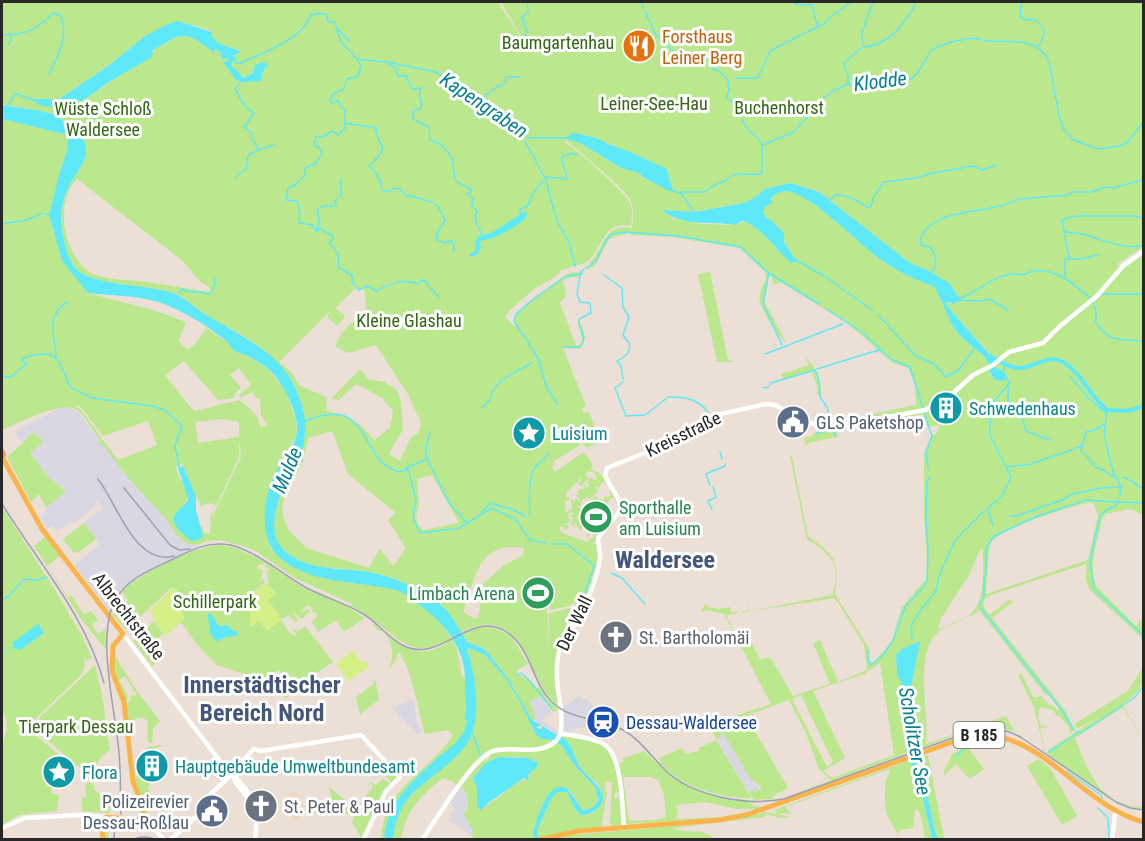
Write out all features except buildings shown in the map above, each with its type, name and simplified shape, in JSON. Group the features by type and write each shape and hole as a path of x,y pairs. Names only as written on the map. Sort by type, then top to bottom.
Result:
{"main road":[{"name":"Kreisstraße","path":"623,508 605,476 607,468 652,450 716,415 770,404 815,425 836,428 925,410 952,394 969,378 995,364 1011,351 1040,344 1100,293 1123,266 1143,251"},
{"name":"Albrechtstraße","path":"2,455 50,539 249,799 255,813 254,840"},
{"name":"Der Wall","path":"560,734 561,699 557,680 558,652 583,610 599,564 599,537 623,508"},
{"path":"123,634 113,647 112,671 124,702 133,780 144,807 142,820"},
{"path":"422,840 461,782 487,754 498,750 536,749 555,742 560,734 604,744 612,753 616,762 624,826"},
{"path":"2,827 22,816 76,813 142,820 152,824 165,840 200,813 201,803 254,750 261,751 361,735 400,777 386,791 363,840"},
{"name":"B 185","path":"538,840 624,826 746,816 964,738 988,735 1014,740 1110,809 1116,816 1143,822"},
{"path":"103,840 106,816"},
{"path":"1112,840 1116,816"}],"shaded area":[{"path":"62,407 76,410 129,479 165,518 178,536 197,545 133,579 117,594 109,611 74,565 100,545 84,523 103,508 98,501 73,524 71,522 58,531 53,525 47,529 41,518 46,508 66,490 49,478 30,453 43,442 40,438 32,433 23,443 14,432"},
{"path":"579,695 584,700 587,698 595,709 600,710 597,720 573,713 562,706 569,704"},
{"path":"539,696 552,713 549,716 547,714 542,720 559,732 557,736 549,730 544,732 543,726 541,728 539,723 533,720 536,720 530,700"},
{"path":"413,699 417,722 422,731 418,735 391,707"},
{"path":"562,712 573,715 573,713 588,720 586,727 572,729 572,735 563,731"},
{"path":"723,732 742,765 762,792 748,791 717,740"},
{"path":"461,786 468,799 464,815 473,831 472,836 448,820 455,808 450,803"},
{"path":"294,790 303,799 300,802 308,810 296,821 286,811 288,807 283,801"}],"green space":[{"path":"2,2 498,2 525,44 501,2 1143,2 1143,247 1116,265 1123,266 1143,252 1143,515 1131,509 1105,514 1096,545 1093,571 1097,587 1136,626 1143,617 1143,639 1090,590 1086,581 1086,564 991,595 984,600 983,605 989,615 1010,599 1013,602 992,618 1064,709 1075,730 1069,734 1070,729 1059,715 1058,717 1053,710 1040,707 1038,716 1041,726 1050,727 1040,728 1045,751 1042,750 1044,749 1034,707 1018,675 1021,673 1034,698 1041,696 1058,711 1059,708 1049,695 1045,694 979,610 966,618 972,613 979,600 983,573 982,548 969,575 940,620 938,629 946,627 937,633 930,643 926,656 924,687 926,744 1006,716 1015,732 989,728 964,732 915,750 907,697 911,688 919,642 900,650 896,665 901,682 901,706 910,737 909,752 788,796 831,780 819,769 805,731 789,700 746,716 788,788 773,796 773,799 754,800 748,791 762,790 749,777 723,732 717,740 709,725 771,704 724,614 707,610 700,612 706,604 708,607 718,609 730,607 731,613 737,611 738,613 749,610 747,602 750,611 833,595 835,569 826,553 807,539 790,457 792,456 808,536 833,558 837,573 835,594 870,650 869,661 872,663 875,661 892,640 902,607 926,579 924,453 931,436 937,433 940,425 928,427 923,414 836,431 838,437 811,442 806,446 804,438 829,431 831,433 832,429 836,429 839,421 916,405 915,385 908,368 893,363 879,351 875,352 876,348 847,323 780,282 776,285 769,275 764,301 786,342 771,324 760,302 760,293 766,279 765,272 739,248 672,237 631,235 629,233 609,239 595,266 585,270 591,265 590,262 610,233 622,227 632,228 633,207 628,197 613,180 567,141 564,142 588,160 619,189 630,203 632,214 631,226 619,226 611,229 590,259 562,270 534,289 505,317 515,327 515,316 531,300 567,274 579,273 579,277 571,277 562,281 566,290 565,297 560,303 576,346 582,341 579,320 585,338 579,349 563,348 586,406 582,409 584,413 589,412 600,442 586,448 575,435 580,445 554,461 552,467 555,472 584,452 593,465 591,468 593,471 598,472 601,476 603,474 610,489 605,481 601,483 600,488 595,487 598,491 593,496 599,499 580,519 580,516 576,518 579,520 577,523 591,509 594,511 596,509 594,506 602,498 602,501 604,500 604,496 608,497 611,494 609,491 611,490 616,498 611,498 607,502 608,505 605,503 603,505 606,508 603,506 599,510 601,513 598,511 596,513 608,524 602,519 598,523 599,518 594,513 592,516 596,520 591,525 587,523 581,531 575,524 573,526 571,524 573,517 569,515 574,514 572,512 568,514 570,521 566,524 569,527 566,530 561,526 559,529 565,534 587,542 595,535 590,533 588,538 586,536 589,534 587,532 589,529 594,534 604,525 601,522 606,526 597,541 591,543 597,544 597,567 583,605 575,606 575,603 550,610 549,581 548,605 546,606 548,607 546,612 548,613 548,661 549,613 573,608 573,613 574,609 577,613 580,608 582,609 560,643 557,653 559,706 547,694 521,647 511,634 498,626 482,625 461,632 454,620 433,599 407,584 365,571 311,565 291,557 283,550 276,540 275,516 278,503 299,457 305,426 304,415 294,384 280,365 262,349 204,314 177,294 107,282 84,275 76,269 64,240 62,215 67,190 86,153 85,144 80,135 55,115 2,104","holes":["194,25 212,31 212,37 220,44 240,51 233,56 238,59 232,60 231,63 235,70 245,78 251,75 256,65 266,68 261,75 261,80 243,82 236,80 224,61 228,61 229,58 222,58 216,49 212,53 195,39 186,36 174,38 157,46 152,54 85,99 42,106 31,99 59,99 108,66 145,36","572,133 593,137 667,169 673,191 641,177 640,173 621,168 570,137","77,179 184,262 199,281 209,287 210,292 111,278 91,273 85,269 72,250 66,235 64,215 68,193","790,183 819,192 910,263 929,271 956,302 953,304 945,302 947,306 992,356 995,380 989,372 993,371 984,356 961,337 953,327 935,287 907,276 888,265 820,209 795,193 785,191 777,193 763,211 766,218 779,227 784,242 795,259 780,253 762,231 744,221 736,225 702,224 672,218 664,210 694,212 744,203 765,189","356,288 364,289 365,308 371,313 384,316 382,321 367,317 352,323 340,337 336,347 349,353 376,345 409,396 421,423 418,433 411,437 400,461 389,454 403,429 401,402 397,390 384,382 368,379 360,369 332,398 339,400 356,384 382,398 393,411 390,428 374,440 364,428 354,421 327,411 326,397 299,385 291,372 279,362 330,311 327,317 338,326 345,316 335,308","332,431 348,474 396,513 388,520 406,548 393,567 380,548 369,568 306,548 288,529 283,517 282,506 286,493 303,462 308,438","588,471 595,473 597,479 593,480 592,477 587,482 588,487 583,485 586,489 580,489 577,492 579,494 575,495 578,498 580,496 579,499 583,503 582,499 586,499 586,496 590,499 592,496 594,499 591,499 588,505 581,509 578,507 582,504 577,498 574,501 571,499 572,509 566,513 565,501 570,500 566,497 566,493 581,478 582,481 578,484 581,486 589,479 585,474","432,475 458,523 424,530 418,525 416,514 419,506 417,479","1093,503 1098,515 1088,560 986,594 990,544 996,538 1021,525 1055,512","503,548 524,548 523,555 503,566 484,583 478,618 474,619 464,612 465,604 476,573 486,557","835,598 864,645 867,670 838,682 820,640 813,643 830,684 793,696 770,657 760,660 749,637 739,642 726,615","880,663 894,755 832,778 823,771 845,758 813,691 864,674","801,695 833,762 827,767 794,703 793,698"]},
{"path":"2,119 68,135 68,148 49,215 54,235 88,293 156,311 186,322 178,341 188,350 206,328 228,343 236,352 246,355 268,369 286,391 296,421 297,433 269,489 265,521 270,547 285,562 304,572 348,583 398,590 437,618 456,646 462,676 465,679 466,727 459,739 424,770 401,796 389,816 384,839 381,839 384,821 398,793 432,760 453,735 448,730 425,734 411,679 404,660 400,656 403,654 397,653 390,669 392,650 390,641 384,632 400,644 417,651 438,648 450,641 449,639 429,647 413,647 349,605 354,605 295,578 254,550 220,540 197,545 186,543 129,479 102,444 98,445 100,440 77,410 70,407 50,410 2,430","holes":["184,361 218,400 234,398 235,393 241,388 230,375 239,368 251,385 239,395 241,397 252,392 257,399 260,399 261,415 267,425 261,428 257,416 240,400 195,411 165,375","75,406 80,406 103,436 148,421 157,445 118,460 80,409","223,419 239,422 239,437 198,443 195,422","239,438 241,457 214,513 212,524 213,514 211,512 210,533 205,534 201,526 199,539 192,541 178,529 175,514 182,507 187,496 176,467 182,464 201,506 210,503 216,506 239,457"]},
{"path":"710,272 728,360 735,362 717,362 698,274"},
{"path":"805,357 818,375 821,396 816,394 818,390 812,371 783,380 781,374 809,365"},
{"path":"31,433 37,435 43,442 30,453 49,478 66,491 46,508 39,494 31,502 7,457"},
{"path":"2,507 55,590 92,658 86,661 83,654 85,666 81,675 32,721 37,736 64,760 77,767 69,770 67,775 61,773 51,790 59,796 57,811 19,815 2,825 2,746 7,723 2,712"},
{"path":"84,523 96,539 79,552 74,553 63,539"},
{"path":"46,537 60,556 47,566 68,597 71,595 84,615 91,611 98,620 92,625 98,634 105,630 107,651 81,619 34,546"},
{"name":"Schillerpark","path":"221,545 236,548 265,562 264,565 259,564 257,568 263,570 260,583 263,578 265,583 251,592 269,583 266,571 268,572 269,567 265,568 266,563 303,588 341,603 365,618 344,632 336,620 318,632 312,622 318,615 315,612 311,613 313,609 308,606 309,603 302,610 310,611 305,614 304,618 300,618 292,610 298,620 295,622 288,615 282,619 269,601 289,632 294,636 296,629 299,631 305,626 333,662 298,685 286,698 280,691 283,685 290,688 297,680 293,680 290,676 288,679 289,676 287,678 278,670 270,678 268,677 269,683 263,679 217,665 198,646 181,622 184,618 177,588 172,589 173,586 126,630 112,614 128,600 122,592 141,577 183,555"},
{"path":"268,584 276,593 268,600 282,619 267,631 259,621 250,627 250,597 251,593"},
{"path":"177,588 184,619 166,636 154,621 150,611 172,589"},
{"path":"154,621 163,633 152,645 163,658 152,666 133,641"},
{"path":"373,623 384,632 377,630 372,624"},
{"path":"484,627 501,631 512,638 528,664 517,670 517,673 528,681 528,678 536,688 540,687 547,699 559,710 553,712 541,696 530,701 536,720 532,720 509,680 488,653 483,648 467,642 462,634"},
{"path":"469,648 485,655 506,679 536,735 554,740 538,748 493,750 456,786 452,780 442,779 415,805 406,821 401,839 393,840 398,817 409,797 453,758 471,735 476,698 473,671 467,650"},
{"path":"114,649 118,664 160,721 153,728 152,743 149,743 148,722 144,718 138,718 134,720 134,723 129,724 126,703 131,701 130,696 137,695 125,676 119,680 129,698 126,700 123,694 114,668 113,651"},
{"path":"353,651 361,662 365,661 369,667 348,681 336,663"},
{"name":"Tierpark Dessau","path":"95,665 110,750 100,759 91,778 38,730 40,717"},
{"path":"1143,667 1143,680 1139,689 1123,705 1143,740 1123,707 1075,738 1091,775 1098,785 1116,800 1045,752 1099,717 1077,729 1074,724 1128,691"},
{"path":"375,678 379,700 360,714 356,697 373,685"},
{"path":"566,736 600,744 615,760 620,796 622,824 612,827 610,822 612,782 606,782 605,791 607,792 601,828 572,835 722,822 767,812 791,817 780,818 766,814 763,817 674,828 682,831 703,832 715,839 539,840 538,828 551,799 557,792 567,792 580,815 593,812 601,803 602,793 598,784 582,770 569,745 561,738","holes":["616,791 620,796 616,799 614,796"]},
{"path":"716,740 751,798 702,790 684,782 659,762 661,760 659,758 682,748 685,754 699,751 699,748"},
{"path":"557,742 579,771 596,788 598,798 593,807 583,811 569,790 560,787 548,797 541,809 534,839 475,839 464,815 467,800 461,786 483,760 486,763 473,778 477,788 477,797 483,810 512,786 528,778 530,772 538,766 537,762 531,759 518,757 504,757 487,763 484,759 487,760 493,752 537,750"},
{"path":"162,745 155,748 151,755 148,788 153,798 146,802 149,812 147,814 153,819 158,831 147,816 134,777 142,774 147,747"},
{"path":"967,746 984,769 970,779 956,764 945,775 943,773 952,754"},
{"path":"644,751 670,775 693,789 720,797 754,802 751,806 768,807 735,817 626,824 619,763 626,761 622,759","holes":["623,777 651,777 658,780 664,795 666,817 656,820 629,821","705,802 737,809 758,809 726,817 676,819 678,813 676,805"]},
{"path":"928,755 944,838 938,838 935,832 917,758"},
{"path":"913,759 911,769 923,799 932,839 925,838 918,810 915,810 913,828 899,830 899,835 894,827 887,815 885,803 886,779 890,769 785,807 792,816 786,813 778,814 774,810"},
{"path":"1038,759 1050,768 1077,816 1062,825 1027,766"},
{"path":"393,769 399,775 390,786 362,839 352,822 354,818 351,813 342,815 343,811 339,809 335,811 333,806 311,815 310,812 321,800 322,808 332,803 329,787 356,809 373,786 371,784 365,787 371,782 376,785 384,779 390,784 391,781 385,776"},
{"path":"90,782 95,786 93,789 103,796 104,803 106,797 104,793 111,795 110,813 82,811 82,795 83,798 88,796 85,785"},
{"path":"110,815 108,839 104,839 105,820 109,819"}],"water":[{"path":"178,21 212,32 212,37 220,44 240,51 233,56 238,59 233,60 231,65 244,78 253,73 255,65 262,62 268,64 261,75 261,81 236,80 223,62 228,61 229,58 222,59 220,52 215,49 213,54 195,39 186,36 176,37 153,50 152,57 85,99 65,108 42,106 29,99 59,99 108,66 145,36"},
{"name":"Mulde","path":"2,105 55,115 80,135 85,144 86,153 68,189 61,214 66,247 76,269 83,274 106,281 176,294 264,350 274,358 290,378 302,405 306,427 301,454 290,473 275,515 275,535 279,544 294,558 303,562 384,576 407,584 437,602 451,616 467,642 483,648 488,653 509,680 532,720 541,725 536,728 541,729 543,726 567,741 580,767 601,792 602,803 597,809 589,814 580,815 567,792 557,792 551,799 538,828 539,839 534,839 534,829 539,813 549,793 560,787 567,788 583,811 593,807 598,800 596,788 576,767 561,745 554,740 542,739 536,735 506,679 485,655 469,648 467,650 475,684 476,709 475,721 468,742 456,757 409,797 398,817 393,839 384,839 389,816 400,796 416,778 455,744 466,727 465,672 458,649 441,624 401,592 319,577 304,572 291,566 272,549 265,528 268,492 297,432 295,416 284,389 267,368 235,351 212,330 181,311 146,299 88,293 62,261 49,215 68,148 68,135 2,119"},
{"path":"572,133 600,140 667,169 673,191 641,176 640,173 621,168 580,143 568,139 567,137"},
{"path":"790,183 819,192 910,263 949,283 960,299 952,305 952,303 945,302 947,306 992,357 995,367 1004,372 1008,378 1003,381 995,380 984,356 961,337 953,327 935,287 887,264 821,210 797,194 786,191 777,194 770,199 773,202 763,211 766,218 784,233 784,242 795,259 795,262 791,263 764,235 744,221 736,225 690,222 664,212 664,210 694,212 744,203 765,189"},
{"path":"526,211 527,217 515,226 493,238 479,242 481,247 478,254 470,257 469,255 475,251 476,240 479,236 491,233"},
{"path":"183,466 196,496 196,510 203,536 201,541 199,539 192,541 179,530 174,522 175,514 188,499 178,468"},
{"path":"210,613 219,626 228,625 233,631 237,631 238,636 226,637 216,642 210,633 207,615"},
{"path":"38,624 44,633 20,650 14,648 2,655 14,646 12,643"},
{"name":"Scholitzer See","path":"920,641 911,688 907,697 915,740 913,746 935,832 939,839 932,839 923,799 911,769 913,759 908,749 910,737 905,730 900,701 901,682 897,674 896,655 902,649"},
{"path":"499,757 528,758 537,762 538,766 528,775 529,781 524,778 488,803 482,810 477,807 477,788 473,778 486,763"}],"waterway":[{"path":"524,39 527,32 522,18 528,11 527,2"},
{"path":"643,2 643,8"},
{"path":"793,2 798,5"},
{"path":"803,34 824,24 851,2"},
{"path":"873,2 861,35 864,47 873,46 896,32 916,2"},
{"path":"1021,2 1020,17 1026,20 1034,19 1043,28 1044,35 1038,46"},
{"path":"800,5 812,5 817,25"},
{"path":"645,11 655,34 675,53 712,59 713,69 719,71 728,80 727,98 735,104 747,129 759,139 762,145"},
{"path":"2,35 31,30 53,13 61,16 63,38 49,74"},
{"name":"Kapengraben","path":"234,60 241,63 281,44 300,32 311,15 319,13 327,15 327,21 335,22 341,42 357,59 387,62 436,72 482,100 529,138 567,138"},
{"path":"337,30 350,42"},
{"path":"9,45 12,35"},
{"path":"736,78 758,78 770,51 801,35"},
{"name":"Klodde","path":"930,51 954,41 981,39"},
{"name":"Klodde","path":"983,40 1027,43 1042,51 1048,59"},
{"path":"848,84 848,75 843,63 862,48"},
{"name":"Klodde","path":"821,101 831,92 848,84 858,86 879,78 897,82 909,80 921,69 929,53"},
{"path":"345,129 345,111 338,100 332,104 330,99 334,93 343,90 347,79 358,76 361,66 357,59"},
{"name":"Klodde","path":"1049,61 1059,116 1064,130 1072,139 1097,149 1120,146 1128,142 1144,121"},
{"path":"389,64 396,68 398,77 406,76 412,89 421,88 419,94 422,106 413,111 413,119 429,127 430,140 442,145 452,158 455,178"},
{"path":"496,87 505,84 506,77 520,77"},
{"path":"236,177 246,169 248,156 258,150 251,139 252,133 244,127 254,113 245,106 235,89 241,82"},
{"path":"482,99 495,88"},
{"name":"Kapengraben","path":"5,107 11,102 14,94 30,99"},
{"name":"Klodde","path":"763,145 794,132 820,102"},
{"path":"345,123 376,128 383,149 370,165 374,171"},
{"path":"301,179 305,176 305,168 316,163 322,154 321,149 314,145 316,136 322,137 333,131 338,135 343,130"},
{"path":"525,141 545,178 557,221 569,242 575,266"},
{"path":"258,150 274,145"},
{"name":"Klodde","path":"729,178 737,174 762,173 762,146"},
{"path":"546,177 566,179 562,157 571,153 577,155"},
{"path":"871,207 874,196 884,182 972,166 983,170 996,165"},
{"path":"375,172 382,190 389,192 394,188 400,189 406,196 432,202"},
{"path":"316,229 319,219 317,209 324,206 336,206 335,200 341,196 341,179"},
{"path":"1073,192 1092,192 1105,187 1114,188 1144,179"},
{"path":"300,180 288,188 286,200 297,201 300,214 299,223 312,225 316,231 320,229"},
{"name":"Klodde","path":"681,192 705,192 727,180"},
{"path":"456,181 472,190 467,194 473,199 472,206 477,211 475,219 482,235"},
{"path":"521,214 520,209 528,206 532,195 543,181"},
{"name":"Kapengraben","path":"673,191 681,193 694,212"},
{"path":"1001,206 1020,199 1072,193"},
{"path":"829,201 835,195 844,196 869,208"},
{"path":"434,203 445,221 436,239 444,243 452,241 453,252"},
{"path":"929,247 921,245 920,241 932,224 954,215 999,206"},
{"path":"2,224 27,220 42,213"},
{"path":"45,214 49,215"},
{"path":"1069,258 1062,220 1075,216"},
{"path":"1077,216 1136,216 1144,219"},
{"path":"321,229 333,236 329,243 338,253 339,268 352,275 352,282 355,285"},
{"path":"586,268 596,261 606,240 612,234 625,232 679,236 741,247 769,273 819,304"},
{"path":"1065,232 1076,233"},
{"path":"1077,233 1119,245 1136,247 1144,245"},
{"path":"930,247 936,261 930,273"},
{"path":"1081,259 1098,255"},
{"path":"794,259 824,276"},
{"path":"1065,276 1065,259 1079,259"},
{"path":"532,300 565,277 579,274 584,269"},
{"path":"958,299 997,278 1042,271 1060,276 1091,299"},
{"path":"581,346 584,338 579,319 591,313 590,303 580,302 577,294 582,273"},
{"path":"769,273 763,304 782,345"},
{"path":"604,275 622,288 623,307 629,317 623,335 628,342"},
{"path":"826,277 873,311"},
{"path":"213,291 214,278"},
{"path":"356,287 359,290 367,286 376,291 401,282 418,284 424,279"},
{"path":"424,280 439,298"},
{"path":"179,294 181,289 209,294 211,292"},
{"path":"1102,294 1144,294"},
{"path":"958,300 990,299 1008,310"},
{"path":"531,301 516,314 514,321 538,358 547,388 558,405"},
{"path":"1092,301 1096,311 1096,323 1101,330 1116,339 1140,341"},
{"path":"56,357 53,320 60,308 67,302"},
{"path":"827,309 863,333 891,359 910,367 923,408"},
{"path":"878,315 917,357"},
{"path":"791,344 843,324"},
{"path":"623,379 621,366 617,361 628,352 629,343"},
{"path":"765,354 789,345"},
{"path":"564,347 580,347"},
{"path":"968,357 975,347"},
{"path":"873,352 880,350"},
{"path":"817,369 872,352"},
{"path":"2,376 11,377 27,364 22,361 23,358 50,355 59,362 70,387 76,390"},
{"name":"Kapengraben","path":"988,355 1006,365 1018,368 1046,360 1057,360 1076,372 1107,410 1128,411 1144,406"},
{"path":"919,357 934,364 946,377 960,369 966,359"},
{"path":"491,397 501,381 532,363"},
{"path":"1004,365 1004,371"},
{"path":"770,385 815,370 819,380 820,397 827,407 832,427"},
{"path":"1071,377 1088,398 1106,413"},
{"path":"990,426 992,403 1009,384 1007,378"},
{"path":"623,382 615,388 626,416 645,415 667,398"},
{"path":"1008,386 1008,402 1020,416"},
{"path":"763,388 769,387"},
{"path":"78,391 92,398 152,406 165,410 182,426 175,445 179,467"},
{"path":"668,397 690,399 700,404 708,412"},
{"path":"482,408 490,399"},
{"path":"1106,441 1104,433 1107,410"},
{"path":"924,413 932,436 926,453 928,469"},
{"path":"303,422 327,415"},
{"path":"329,415 347,417 355,423 384,465 398,472 408,469 416,500 413,518 420,533 459,528 492,508 515,519 530,540 546,543"},
{"path":"1022,418 1026,431 1050,440"},
{"path":"852,426 872,422"},
{"path":"1082,446 1086,432 1105,424"},
{"path":"816,433 850,427"},
{"path":"987,509 1002,496 1011,477 990,435 990,428"},
{"path":"833,430 836,435"},
{"path":"427,459 426,448 430,431"},
{"path":"1106,443 1113,471 1121,487 1120,495"},
{"path":"1074,449 1082,446 1081,451 1086,455"},
{"path":"1033,463 1072,450"},
{"path":"720,452 722,459"},
{"path":"530,515 531,478 537,465 549,453"},
{"path":"1087,456 1095,467 1115,476"},
{"path":"406,468 427,459 450,504 467,523"},
{"path":"718,469 725,464"},
{"path":"1006,467 1032,464"},
{"path":"710,485 706,474 717,469"},
{"path":"928,548 926,518 929,477"},
{"path":"1122,477 1144,489"},
{"path":"712,510 708,501 716,497 713,487"},
{"path":"1010,516 1062,500 1073,494 1101,488 1121,487"},
{"path":"986,548 994,536 1035,517 1086,500 1119,502"},
{"path":"1090,561 1100,516 1108,509 1115,507 1118,500"},
{"path":"1120,502 1144,503"},
{"path":"482,512 490,503 514,510 526,517"},
{"path":"912,639 911,627 936,591 939,576 955,540 984,511"},
{"path":"988,511 993,525"},
{"path":"551,544 567,544 595,566"},
{"path":"986,549 986,575"},
{"path":"868,651 868,660 871,665 884,654 893,641 905,607 927,583 928,550"},
{"path":"1090,563 1094,589 1144,636"},
{"path":"583,599 594,566"},
{"path":"611,573 622,578 645,604"},
{"path":"979,606 984,596 984,576"},
{"path":"37,580 47,577"},
{"path":"2,600 10,595 24,579 35,580"},
{"path":"981,608 1027,667"},
{"path":"556,648 579,611"},
{"path":"1028,668 1060,708"},
{"path":"521,673 551,708"},
{"path":"1125,704 1135,697 1144,685"},
{"path":"1076,732 1081,733 1123,705"},
{"path":"1061,709 1074,730"},
{"path":"472,731 481,757"},
{"path":"1060,745 1076,734"},
{"path":"956,757 972,741"},
{"path":"1049,752 1059,746"},
{"path":"1066,771 1101,795 1102,798"},
{"path":"1098,808 1108,818 1109,837"}],"tram line":[{"path":"133,840 144,837 156,840"}],"railway":[{"path":"98,479 128,531 138,543 148,552 160,557 174,556"},
{"path":"124,488 170,545 179,550 190,549"},
{"path":"2,504 73,612 86,635 104,683"},
{"path":"121,814 119,753 108,674 107,632 110,614 121,592 141,575 181,555 214,544 231,545 249,552 305,587 358,611 404,646 418,650 431,648 469,630 481,627 494,627 508,633 522,648 540,685 558,707 566,712 612,725 627,732 665,770 690,787 705,793 737,800 784,799 969,732 990,729 1003,730 1022,738 1116,802 1130,808 1144,810"},
{"path":"114,840 115,819"}],"place":[{"name":"Forsthaus Leiner Berg","path":"639,46"},
{"name":"Schwedenhaus","path":"946,408"},
{"name":"GLS Paketshop","path":"793,422"},
{"name":"Luisium","path":"529,433"},
{"name":"Sporthalle am Luisium","path":"596,517"},
{"name":"Limbach Arena","path":"538,593"},
{"name":"St. Bartholomäi","path":"616,637"},
{"name":"Dessau-Waldersee","path":"603,722"},
{"name":"Hauptgebäude Umweltbundesamt","path":"152,766"},
{"name":"Flora","path":"59,772"},
{"name":"St. Peter & Paul","path":"261,806"},
{"name":"Polizeirevier Dessau-Roßlau","path":"212,811"}],"district":[{"name":"Waldersee","path":"665,560"},
{"name":"Innerstädtischer Bereich Nord","path":"262,699"}],"park label":[{"name":"Baumgartenhau","path":"558,42"},
{"name":"Leiner-See-Hau","path":"654,103"},
{"name":"Buchenhorst","path":"779,107"},
{"name":"Wüste Schloß Waldersee","path":"103,118"},
{"name":"Kleine Glashau","path":"409,320"}]}
